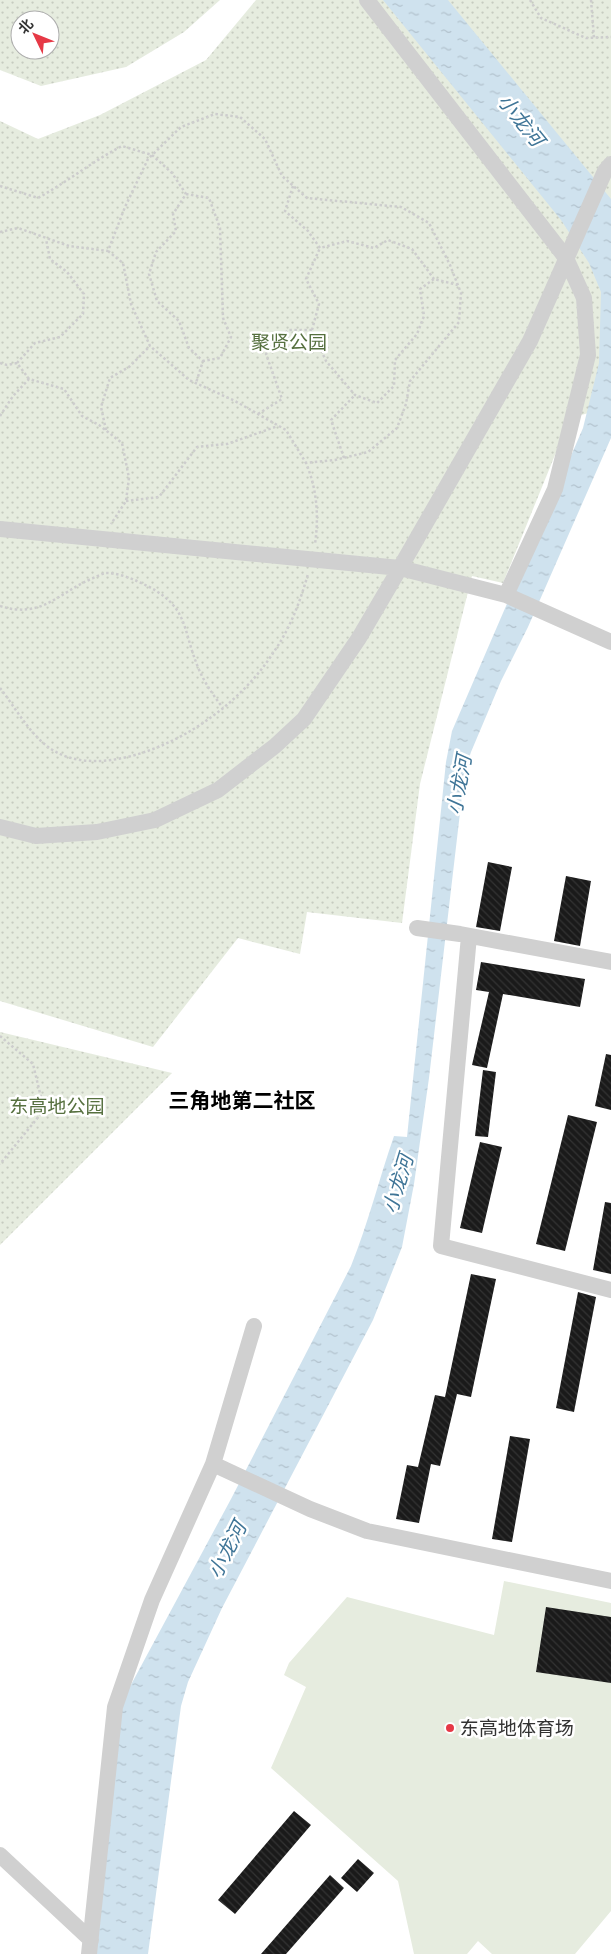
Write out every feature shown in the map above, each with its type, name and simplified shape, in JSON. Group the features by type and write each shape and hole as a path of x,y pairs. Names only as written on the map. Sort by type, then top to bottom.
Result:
{"street":[{"path":"367,0 400,45 568,253 584,298 588,355 555,489 506,595"},
{"path":"0,827 36,836 97,832 155,820 218,790 275,746 304,719 359,638 530,341 608,167"},
{"path":"0,529 400,568 506,595 611,642"},
{"path":"417,928 611,962"},
{"path":"464,935 441,1246 611,1290"},
{"path":"90,1947 115,1707 152,1600 219,1467 254,1326"},
{"path":"219,1467 310,1509 367,1531 611,1581"},
{"path":"0,1855 90,1947"}],"path":[{"path":"530,0 541,18 586,38 611,37"},
{"path":"591,0 594,38"},
{"path":"108,251 125,207 148,159 182,127 215,114 240,117 265,139 282,176 307,198 401,208 429,223 461,293 459,322 410,381 406,404 397,428 368,452 344,458 306,462"},
{"path":"0,186 38,198 65,183 99,158 122,146 152,155 172,173 186,194 209,198 220,228 223,318 231,338 220,358 203,361"},
{"path":"293,186 285,211 308,231 320,248"},
{"path":"186,194 173,214 176,231 156,252 149,274 158,301 179,321 189,348 203,361"},
{"path":"0,232 18,228 69,246 108,251 123,263 131,304 150,346 189,380 286,430 306,462 313,480 318,522 312,559 299,606 273,654 236,697 209,719 172,741 128,756 100,762 75,759 51,749 35,734 0,688"},
{"path":"0,363 7,365 17,363 35,343 60,337 83,314 84,294 67,272 50,259 46,238"},
{"path":"320,248 347,241 374,248 388,240 412,249 434,279 458,285"},
{"path":"320,248 306,279 319,304 312,330 326,361 355,394 377,403 394,386 395,360 416,334 424,316 420,289 434,279"},
{"path":"258,414 282,400 266,354 288,330 312,330"},
{"path":"106,430 101,407 110,378 129,367 150,346"},
{"path":"196,383 203,361"},
{"path":"17,363 29,380 64,389 82,416 106,430 122,443 128,478 126,501 101,539"},
{"path":"0,416 13,396 29,380"},
{"path":"344,458 331,420 355,394"},
{"path":"126,501 159,496 197,447 227,444 278,426"},
{"path":"0,606 26,611 51,603 78,585 105,573 128,577 158,590 175,605 186,627 200,671 223,708"},
{"path":"0,1036 33,1064 44,1110 0,1164"}],"green space":[{"path":"0,0 220,0 184,32 126,67 41,86 0,70"},
{"name":"聚贤公园","path":"256,0 611,0 611,407 570,418 503,583 472,576 420,784 402,923 307,912 300,954 238,938 153,1047 0,1001 0,121 38,139 100,115 206,60"},
{"name":"东高地公园","path":"0,1032 172,1073 0,1245"},
{"name":"东高地体育场","path":"504,1581 611,1603 611,1911 575,1954 492,1954 478,1941 467,1954 414,1954 398,1881 271,1768 306,1687 284,1675 289,1663 347,1597 494,1635"}],"water":[{"name":"小龙河","path":"383,0 448,0 611,199 611,438 528,627 501,681 465,770 429,1078 414,1184 402,1247 373,1320 222,1608 188,1682 181,1706 148,1954 94,1954 119,1707 231,1499 351,1266 394,1136 407,1137 446,762 452,731 583,428 599,363 601,292 589,263 561,220"}],"building":[{"path":"488,862 512,867 500,931 476,927"},
{"path":"566,876 591,881 580,946 554,941"},
{"path":"481,962 585,979 580,1007 503,994 487,1068 472,1065 489,992 476,990"},
{"path":"606,1054 611,1055 611,1110 595,1106"},
{"path":"483,1070 496,1072 488,1137 475,1136"},
{"path":"568,1115 597,1122 565,1251 536,1244"},
{"path":"480,1142 502,1147 482,1233 460,1228"},
{"path":"605,1202 611,1203 611,1274 593,1270"},
{"path":"471,1274 496,1279 471,1397 457,1394 440,1466 431,1464 419,1523 396,1519 407,1465 418,1467 435,1395 445,1397"},
{"path":"578,1292 596,1297 574,1412 556,1408"},
{"path":"510,1436 530,1439 512,1542 492,1539"},
{"path":"546,1607 611,1617 611,1683 536,1672"},
{"path":"294,1811 311,1825 235,1914 218,1900"},
{"path":"358,1859 374,1873 357,1892 341,1878"},
{"path":"330,1875 344,1888 286,1954 261,1954"}],"place":[{"name":"东高地体育场","path":"450,1728"}],"district":[{"name":"三角地第二社区","path":"242,1101"}]}
